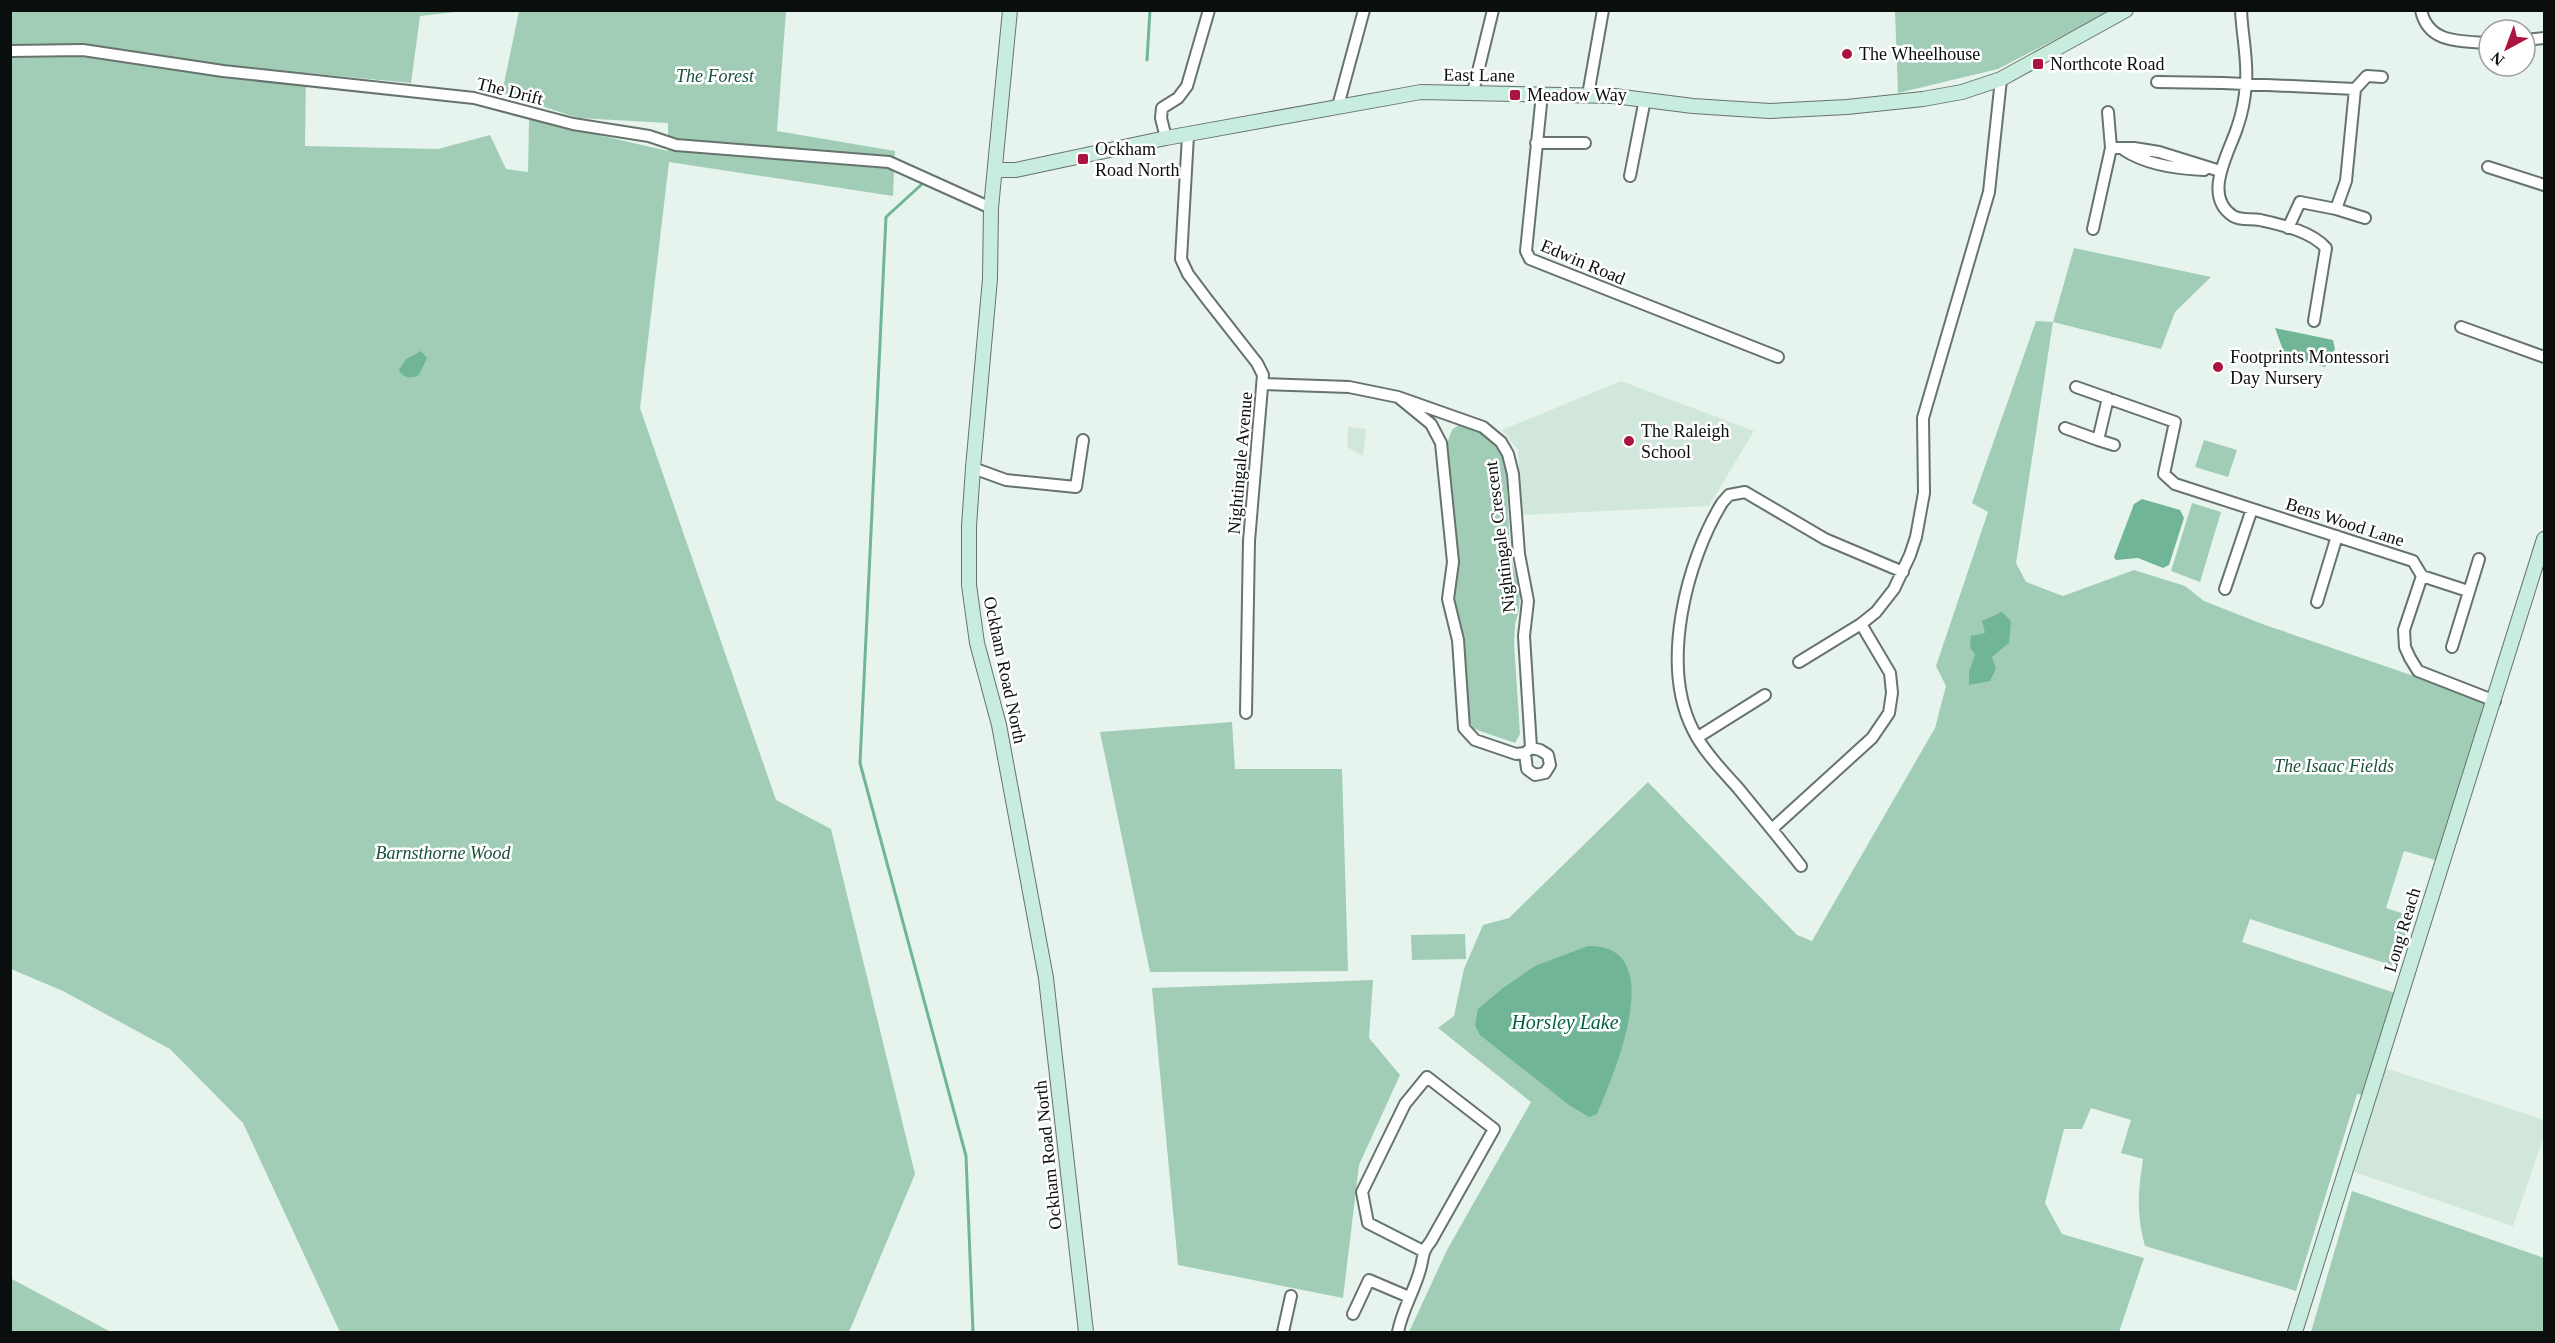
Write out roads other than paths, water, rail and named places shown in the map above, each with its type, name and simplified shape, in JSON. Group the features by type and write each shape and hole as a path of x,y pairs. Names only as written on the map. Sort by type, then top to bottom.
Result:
{"street":[{"name":"Ockham Road North","path":"1010,10 992,208 990,279 972,468 969,585 977,643 999,725 1046,978 1086,1332"},
{"path":"1166,138 1161,118 1162,108 1178,98 1188,86 1209,10"},
{"path":"1338,106 1364,10"},
{"path":"1473,92 1493,10"},
{"path":"1588,95 1603,10"},
{"name":"East Lane","path":"996,170 1016,170 1166,138 1421,92 1588,95 1744,110 1795,110 1923,99 1969,90 2001,79 2126,10"},
{"path":"2241,10 2247,61 2246,84 2237,130 2220,171 2219,188 2223,206 2232,216 2240,219 2258,219 2308,234 2320,241 2326,248 2314,321"},
{"path":"2421,10 2423,22 2439,37 2477,42"},
{"name":"The Drift","path":"10,51 83,50 223,71 474,98 573,124 649,136 676,145 889,162 992,208"},
{"path":"2336,208 2346,181 2355,88 2367,76 2382,77"},
{"path":"1799,662 1860,624 1887,599 1903,572 1916,537 1924,493 1923,418 1989,192 2001,79"},
{"path":"2157,82 2355,88"},
{"name":"Edwin Road","path":"1542,94 1526,251 1530,259 1778,357"},
{"path":"1630,176 1645,99"},
{"path":"2093,229 2111,148 2108,112"},
{"name":"Nightingale Avenue","path":"1188,135 1181,258 1188,274 1257,363 1263,375 1250,508 1246,713"},
{"path":"1536,143 1585,143"},
{"path":"2111,148 2124,150 2134,148 2159,152 2220,171"},
{"path":"2488,167 2544,185"},
{"path":"2288,228 2300,202 2336,208 2365,218"},
{"path":"2461,327 2544,357"},
{"name":"Nightingale Crescent","path":"1263,384 1349,387 1398,398 1460,419 1483,427 1505,447 1510,461 1519,554 1528,601 1524,636 1528,751 1516,754 1474,740 1464,728 1458,640 1448,599 1453,562 1440,432 1444,423 1460,419"},
{"path":"2076,387 2108,398 2098,440"},
{"name":"Nightingale Crescent","path":"1398,398 1431,424 1442,443"},
{"name":"Bens Wood Lane","path":"2108,398 2175,422 2164,474 2169,481 2414,561 2422,576"},
{"path":"2065,428 2114,445"},
{"path":"972,468 1006,480 1076,487 1083,440"},
{"path":"1801,866 1708,753 1687,714 1678,650 1680,620 1694,562 1725,499 1734,493 1751,493 1825,539 1903,572"},
{"path":"2225,589 2252,509"},
{"path":"2317,602 2337,536"},
{"name":"Long Reach","path":"2295,1332 2544,539"},
{"path":"2452,647 2479,559"},
{"path":"2468,591 2422,576 2403,630 2405,647 2418,672 2494,701"},
{"path":"1772,829 1872,738 1888,713 1892,693 1890,673 1860,624"},
{"path":"1698,737 1765,696"},
{"path":"1398,1332 1401,1314 1420,1270 1423,1251 1494,1129 1427,1077 1405,1104 1362,1192 1368,1223 1423,1251"},
{"path":"1353,1314 1369,1281 1409,1297"},
{"path":"1284,1332 1291,1296"}],"water":[{"path":"2275,328 2333,340 2335,349 2325,367 2286,358"},
{"path":"421,351 427,358 419,375 410,377 402,375 399,370 406,359"},
{"path":"2142,499 2180,510 2184,518 2169,565 2163,568 2138,558 2116,560 2114,557 2134,504"},
{"path":"2002,612 2011,621 2009,643 1992,657 1996,669 1990,681 1969,685 1969,672 1975,654 1970,648 1971,636 1985,633 1982,621"},
{"name":"Horsley Lake","path":"1588,946 1613,951 1627,966 1632,988 1630,1015 1614,1071 1597,1114 1589,1117 1569,1105 1480,1035 1475,1025 1478,1009 1503,988 1535,966"}],"waterway":[{"path":"1147,60 1150,10"},
{"path":"921,185 886,217 860,763 966,1156 973,1332"}],"place":[{"name":"The Wheelhouse","path":"1847,54"},
{"name":"Northcote Road","path":"2038,64"},
{"name":"Meadow Way","path":"1515,95"},
{"name":"Ockham Road North","path":"1083,159"},
{"name":"Footprints Montessori Day Nursery","path":"2218,367"},
{"name":"The Raleigh School","path":"1629,441"}],"park label":[{"name":"The Forest","path":"715,76"},
{"name":"The Isaac Fields","path":"2334,766"},
{"name":"Barnsthorne Wood","path":"443,853"}]}
